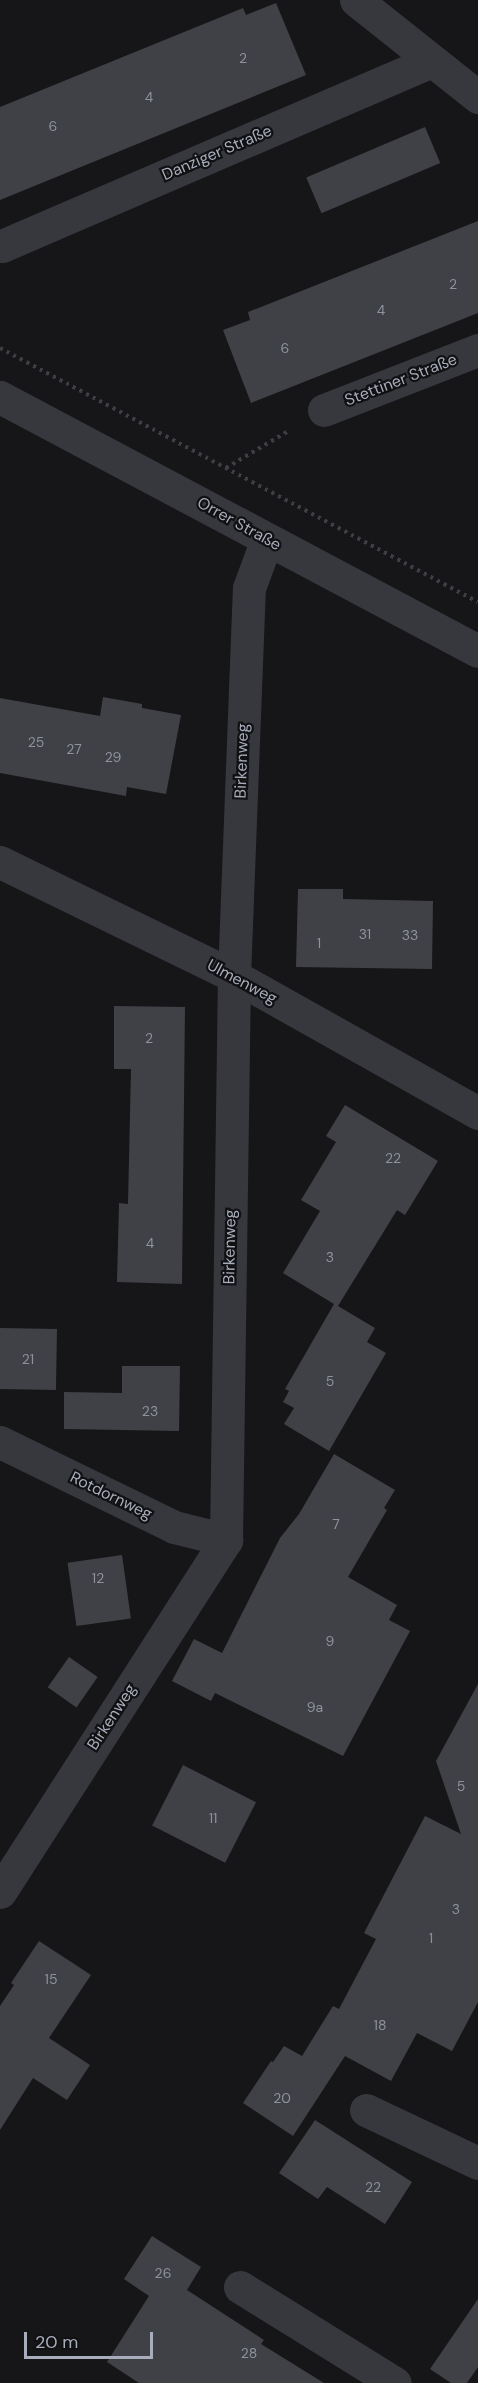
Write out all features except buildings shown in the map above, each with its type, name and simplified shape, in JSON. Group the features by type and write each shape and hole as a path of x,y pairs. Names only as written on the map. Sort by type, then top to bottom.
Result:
{"street":[{"path":"356,0 478,97"},
{"name":"Danziger Straße","path":"2,246 431,61"},
{"name":"Stettiner Straße","path":"324,410 478,350"},
{"name":"Orrer Straße","path":"0,398 478,651"},
{"name":"Birkenweg","path":"0,1892 226,1540 234,976 249,588 267,539"},
{"name":"Ulmenweg","path":"0,862 234,976 478,1113"},
{"name":"Rotdornweg","path":"0,1442 174,1527 226,1540"},
{"path":"366,2110 478,2163"},
{"path":"240,2287 395,2383"}],"path":[{"path":"0,348 478,602"},
{"path":"226,468 324,410"}]}
